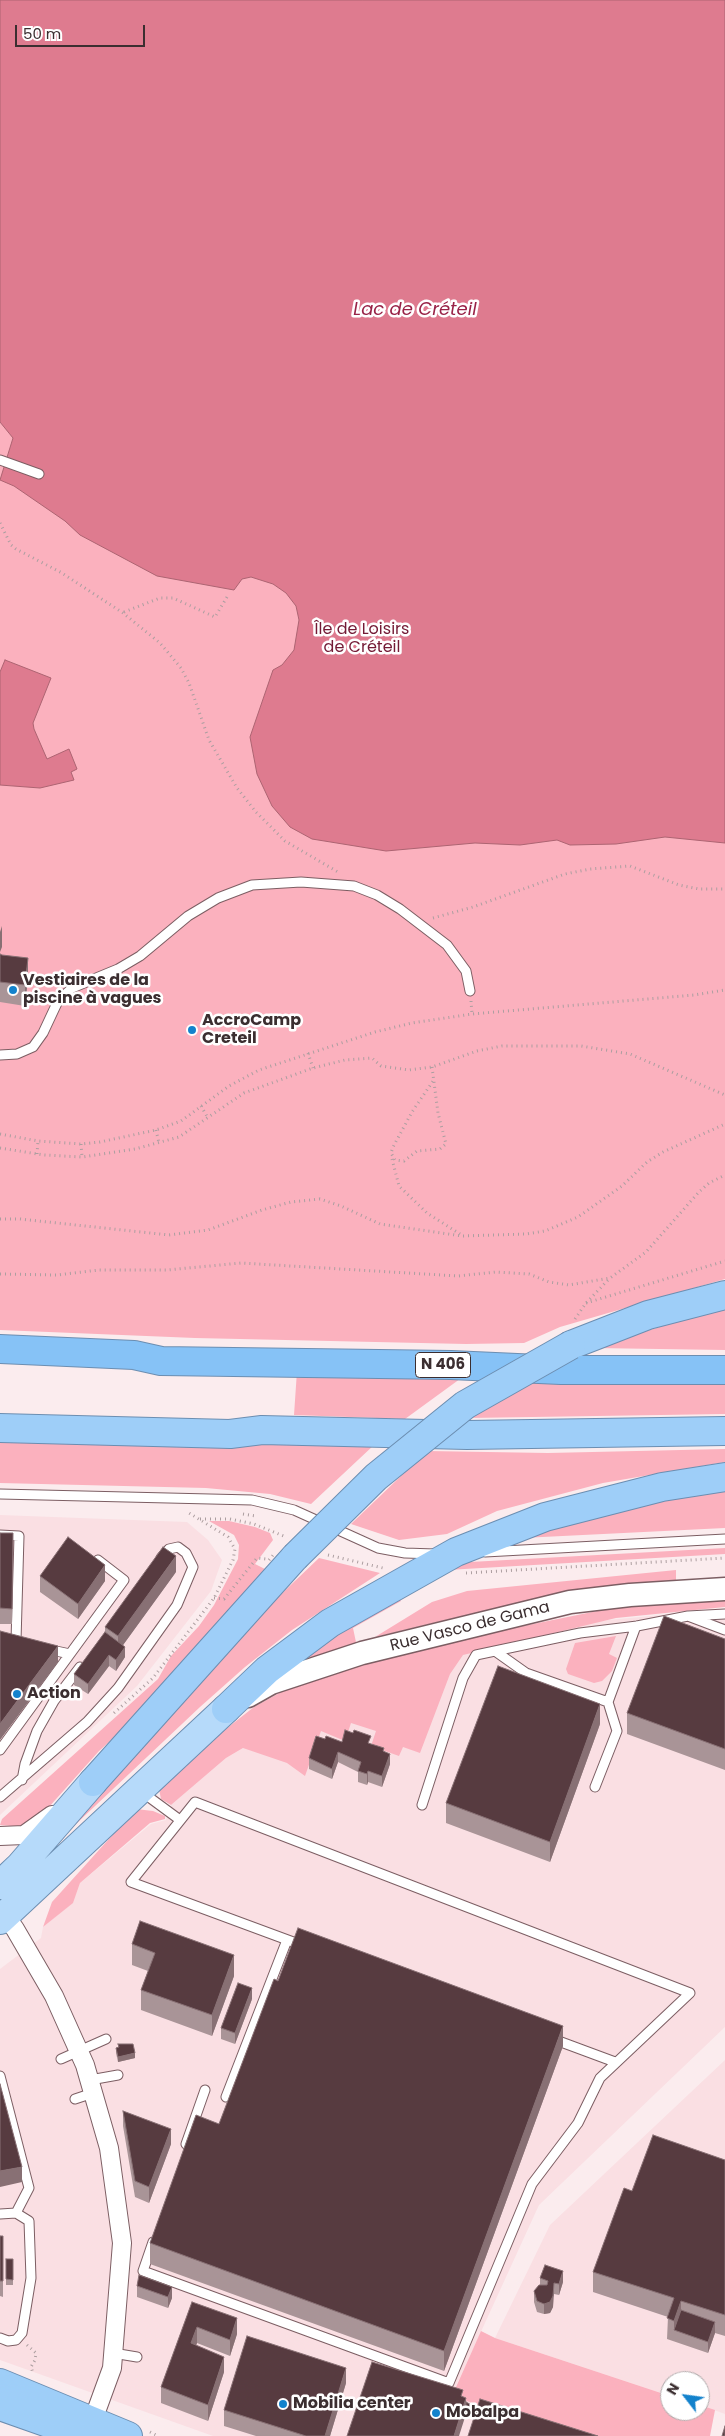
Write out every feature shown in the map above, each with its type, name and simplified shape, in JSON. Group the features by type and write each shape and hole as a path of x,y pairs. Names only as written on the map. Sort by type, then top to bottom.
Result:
{"highway":[{"path":"93,1782 282,1558 376,1477 465,1405 571,1345 648,1315 725,1295"},
{"name":"N 406","path":"0,1349 134,1355 161,1361 451,1365 561,1370 725,1370"},
{"path":"0,1366 132,1366 161,1361"},
{"path":"0,1416 231,1424 262,1430"},
{"path":"0,1428 230,1434 262,1430 467,1435 725,1431"},
{"path":"226,1709 267,1670 330,1623 395,1584 456,1562 545,1517 662,1486 725,1477"},
{"path":"0,2383 89,2428"},
{"path":"0,2406 128,2436"},
{"path":"0,2424 34,2436"}],"main road":[{"path":"2,1917 137,1789 226,1709"},
{"path":"0,1884 20,1866 93,1782"}],"street":[{"name":"Rue Vasco de Gama","path":"226,1709 271,1683 353,1656 560,1604 630,1595 725,1589"},
{"path":"0,1836 24,1835 93,1782"},
{"path":"2,1917 15,1929 54,1996 79,2051 92,2086 109,2148 122,2243 112,2368 89,2428"}],"lane":[{"path":"0,460 39,474"},
{"path":"0,1055 18,1054 32,1047 43,1033 58,1000 72,988 118,969 140,956 188,916 218,898 252,885 300,882 354,886 377,895 418,922 447,945 458,957 466,971 470,991"},
{"path":"0,1494 252,1500 294,1510 378,1548 429,1555 456,1562 478,1553 725,1539"},
{"path":"0,1535 19,1536 21,1643 70,1654"},
{"path":"0,1798 87,1722 106,1702 177,1605 193,1567 186,1553 178,1547 169,1549 157,1564"},
{"path":"0,1750 124,1580 88,1554"},
{"path":"422,1805 463,1678 476,1655 580,1633 636,1626 688,1616 725,1614"},
{"path":"688,1616 725,1630"},
{"path":"595,1787 617,1731 608,1702 636,1626"},
{"path":"495,1651 526,1672 608,1702"},
{"path":"22,1780 25,1764 37,1731 54,1701 88,1657"},
{"path":"137,1789 180,1820"},
{"path":"155,2235 143,2271 450,2383 532,2184 578,2123 600,2078 690,1993 195,1802 131,1882 315,1950"},
{"path":"226,2096 287,1940"},
{"path":"546,2036 615,2062"},
{"path":"61,2059 106,2039"},
{"path":"75,2099 92,2086 118,2075"},
{"path":"0,2076 29,2188 16,2213"},
{"path":"183,2153 205,2090"},
{"path":"0,2214 16,2213 29,2221 31,2278 22,2333 16,2340 8,2341 0,2338"},
{"path":"113,2353 137,2356"}],"path":[{"path":"0,523 11,545 16,549 62,573 123,613 160,643 181,668 209,740 237,788 256,812 285,840 337,871 354,886"},
{"path":"123,613 160,598 173,598 215,617 227,597"},
{"path":"418,922 473,907 565,874 590,869 630,866 679,885 700,889 725,889"},
{"path":"0,1134 38,1141 80,1144 100,1142 156,1130 181,1121 229,1086 259,1070 308,1053 412,1023 472,1014 694,995 725,990"},
{"path":"0,1148 37,1154 82,1157 159,1143 180,1137 244,1093 313,1068 345,1060 372,1058 381,1066 409,1070 432,1068 477,1051 502,1046 604,1048 639,1057 725,1095"},
{"path":"308,1053 313,1068"},
{"path":"391,1153 395,1160 404,1161 417,1151 440,1149 446,1144 438,1113 432,1068"},
{"path":"433,1081 412,1112 391,1153 399,1186 427,1213 462,1236"},
{"path":"200,1106 208,1118"},
{"path":"0,1219 20,1219 170,1235 208,1230 262,1210 291,1202 320,1200 341,1206 380,1224 462,1236 526,1234 545,1231 578,1217 622,1186 647,1162 663,1152 725,1124"},
{"path":"156,1130 159,1143"},
{"path":"37,1154 38,1141"},
{"path":"80,1144 82,1157"},
{"path":"575,1320 586,1304 610,1278 646,1252 709,1183 725,1175"},
{"path":"0,1274 57,1275 99,1270 167,1270 241,1262 458,1276 496,1272 529,1274 549,1282 569,1285 610,1278"},
{"path":"586,1304 725,1262"},
{"path":"160,1667 214,1598 233,1560 235,1549 228,1537 189,1513"},
{"path":"214,1598 224,1599 257,1558 282,1558"},
{"path":"456,1562 725,1558"},
{"path":"19,2337 36,2353 36,2360 31,2367 34,2375"}],"shaded area":[{"path":"0,1515 187,1522 208,1540 222,1560 211,1591 137,1686 0,1815"},
{"path":"725,1609 725,2027 539,2205 452,2395 569,2436 213,2436 0,2360 0,1969 41,1938 43,1927 73,1902 80,1883 151,1824 166,1820 171,1805 226,1758 272,1731 513,1629"},
{"path":"725,2060 725,2414 710,2409 710,2371 660,2371 660,2393 495,2338 550,2225"}],"green space":[{"name":"Île de Loisirs de Créteil","path":"0,0 725,0 725,1279 560,1327 524,1343 466,1344 195,1338 0,1330"},
{"path":"725,1307 725,1350 594,1348 715,1309"},
{"path":"297,1371 464,1376 405,1419 294,1415"},
{"path":"546,1375 725,1379 725,1414 468,1418"},
{"path":"0,1442 374,1445 311,1504 270,1494 206,1488 0,1483"},
{"path":"725,1449 725,1462 603,1483 497,1511 447,1534 399,1540 351,1524 427,1451 548,1453"},
{"path":"725,1488 725,1528 522,1538 621,1507"},
{"path":"209,1521 229,1521 255,1527 270,1533 273,1540 255,1564 267,1570 145,1709 99,1751 40,1817 23,1827 0,1825 2,1819 158,1679 171,1656 199,1626 214,1605 238,1559 239,1545 234,1535"},
{"path":"725,1548 725,1554 447,1570 452,1563"},
{"path":"319,1558 380,1573 292,1630 245,1667 24,1873 227,1646"},
{"path":"676,1570 676,1586 591,1591 483,1611 375,1637 432,1602 467,1591"},
{"path":"395,1591 401,1601 353,1628 357,1647 299,1660"},
{"path":"725,1599 725,1607 616,1618 463,1655 450,1674 420,1753 403,1747 399,1756 371,1746 376,1731 351,1723 345,1741 321,1731 305,1776 287,1763 243,1748 226,1758 171,1805 161,1799 158,1784 167,1775 254,1707 292,1686 348,1667 474,1636 607,1609"},
{"path":"616,1636 609,1654 617,1658 612,1671 602,1681 594,1683 568,1674 566,1669 575,1643"},
{"path":"136,1809 153,1811 165,1816 165,1819 150,1823 80,1883 73,1903 43,1927 52,1902"},
{"path":"481,2331 495,2338 660,2393 660,2421 710,2421 710,2408 715,2410 710,2436 569,2436 452,2396"}],"water":[{"name":"Lac de Créteil","path":"0,0 725,0 725,843 665,837 616,844 570,845 557,840 520,845 475,843 386,851 312,839 290,827 272,806 257,774 250,737 273,670 282,665 294,650 299,620 296,606 286,593 273,584 251,577 242,579 234,590 157,576 80,535 65,521 14,486 0,480 13,438 0,422"},
{"path":"5,660 51,678 33,723 34,729 47,759 69,749 77,769 71,772 74,780 40,788 0,785 0,672"}],"building":[{"path":"0,954 28,958 25,985 0,982"},
{"path":"0,1533 13,1533 12,1609 0,1608"},
{"path":"68,1537 105,1565 78,1604 40,1576"},
{"path":"163,1547 176,1556 118,1636 105,1627"},
{"path":"664,1616 725,1639 725,1749 627,1713"},
{"name":"Action","path":"0,1631 58,1646 0,1724"},
{"path":"105,1632 125,1647 116,1660 109,1655 88,1684 74,1674"},
{"path":"498,1666 600,1704 550,1842 446,1803"},
{"path":"345,1730 353,1733 354,1730 371,1736 368,1743 384,1748 383,1751 390,1754 382,1776 368,1771 367,1774 358,1771 361,1762 338,1752 332,1769 309,1758 316,1736 325,1739 326,1736 342,1742"},
{"path":"140,1921 234,1955 212,2015 141,1990 155,1953 132,1944"},
{"path":"298,1928 563,2026 444,2351 150,2243 196,2115 219,2124 274,1979 278,1981"},
{"path":"238,1983 252,1988 235,2033 221,2028"},
{"path":"118,2044 133,2044 135,2053 118,2057 116,2048 119,2047"},
{"path":"0,2084 22,2167 0,2171"},
{"path":"123,2111 171,2129 149,2187 135,2181"},
{"path":"653,2135 725,2160 725,2315 681,2301 674,2321 667,2318 674,2298 593,2272 624,2188 632,2191"},
{"path":"0,2236 3,2236 3,2281 0,2281"},
{"path":"6,2259 13,2259 13,2280 6,2279"},
{"path":"545,2265 563,2271 559,2284 554,2283 553,2296 550,2302 544,2304 537,2301 534,2291 539,2285 547,2285 548,2281 540,2278"},
{"path":"139,2275 172,2287 168,2297 137,2286"},
{"path":"192,2302 237,2318 230,2340 197,2327 191,2343 224,2357 208,2405 161,2387"},
{"path":"681,2310 715,2322 708,2342 674,2330"},
{"path":"247,2336 346,2368 325,2436 306,2436 224,2410"},
{"path":"372,2362 463,2390 461,2396 466,2398 454,2436 347,2436"},
{"path":"480,2399 598,2436 468,2436"},
{"path":"466,2402 473,2406 472,2410 466,2408"}],"place":[{"name":"Vestiaires de la piscine à vagues","path":"13,990"},
{"name":"AccroCamp Creteil","path":"192,1030"},
{"name":"Action","path":"17,1694"},
{"name":"Mobilia center","path":"283,2404"},
{"name":"Mobalpa","path":"436,2413"}]}
